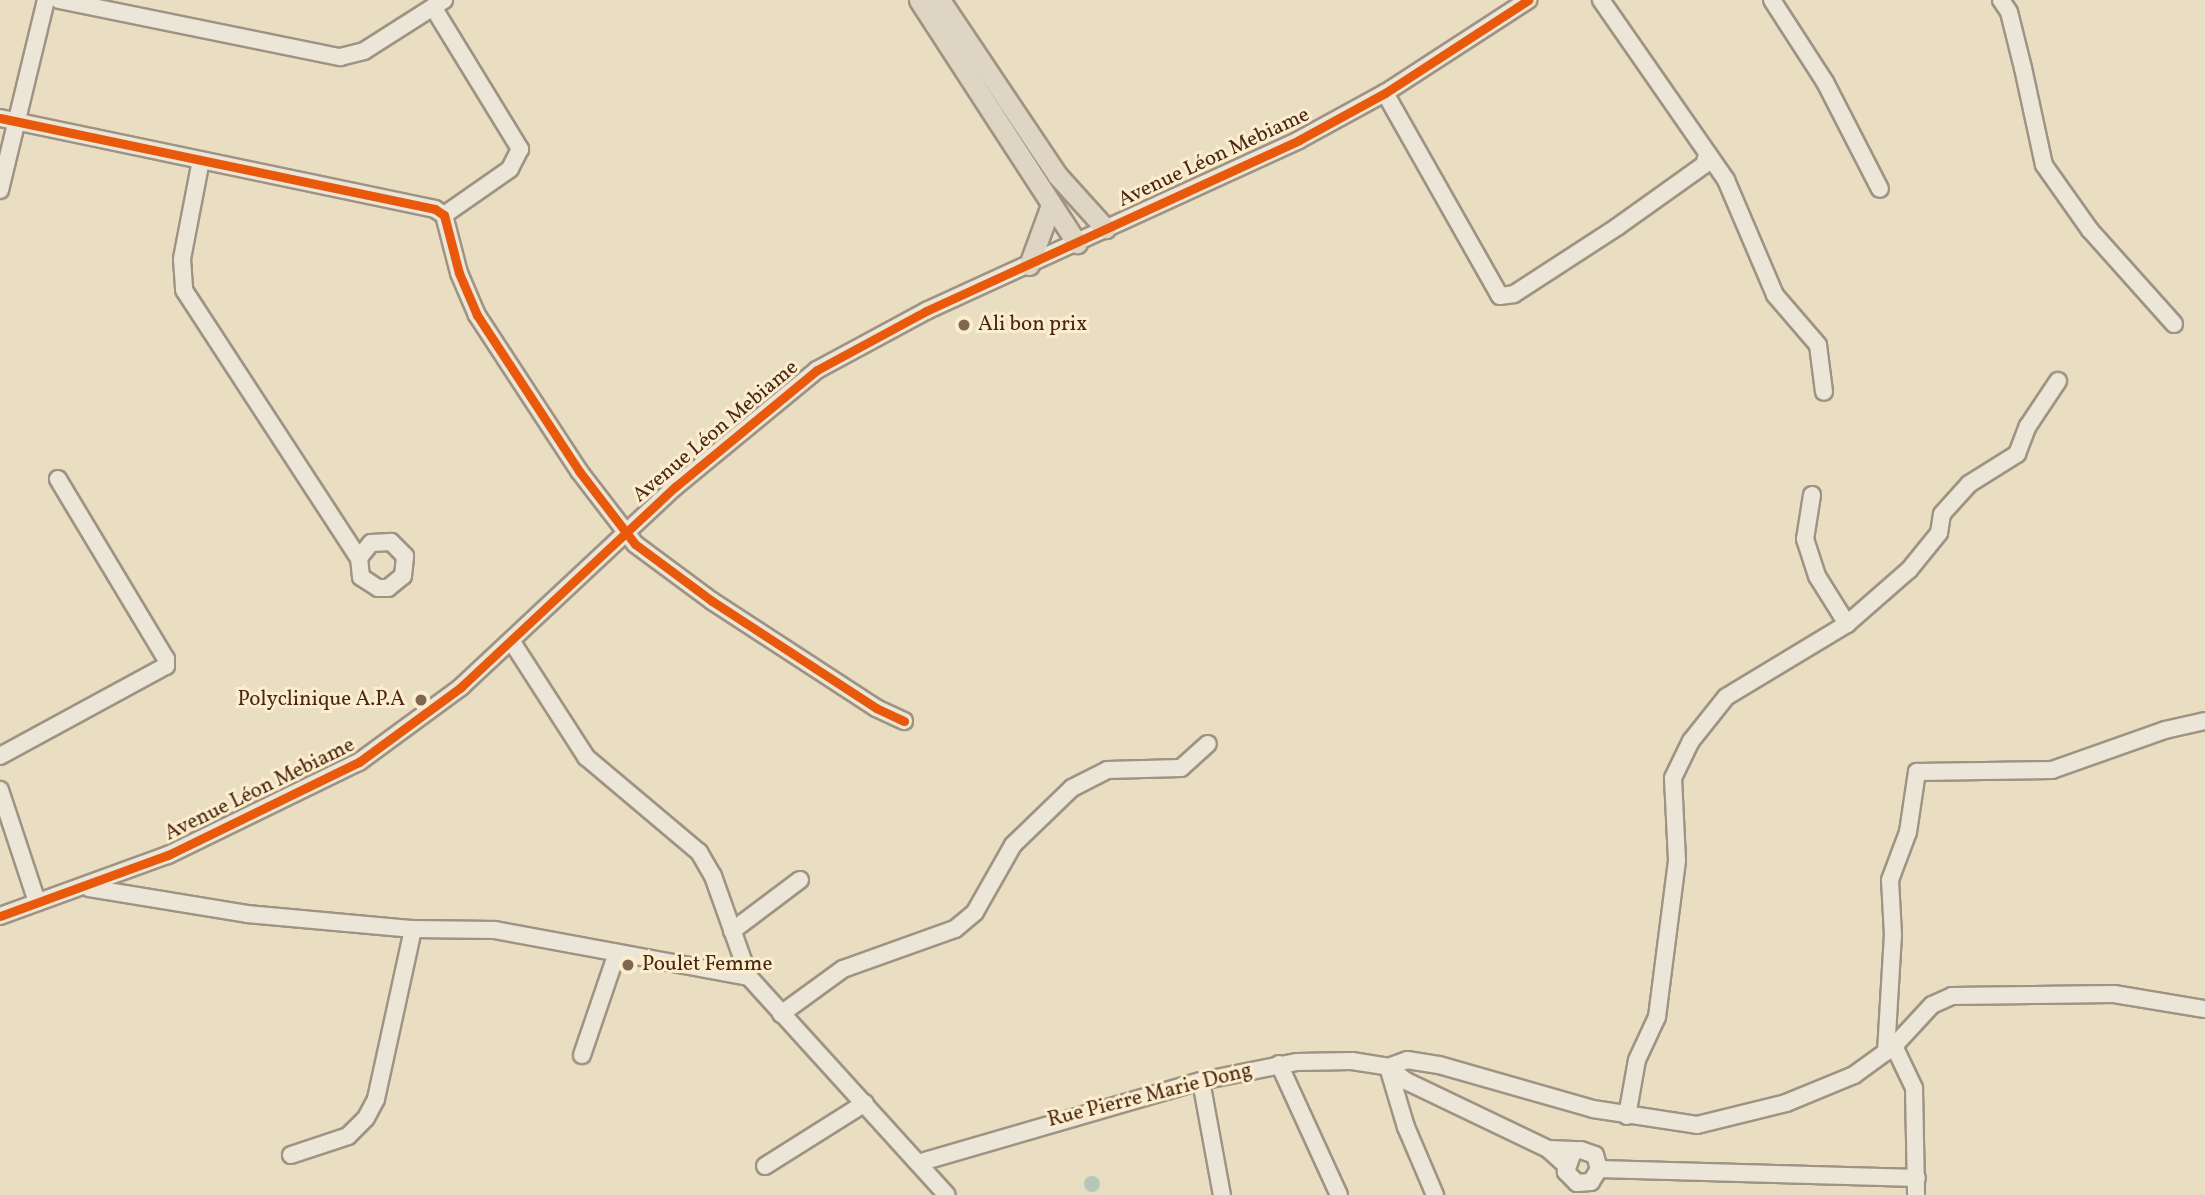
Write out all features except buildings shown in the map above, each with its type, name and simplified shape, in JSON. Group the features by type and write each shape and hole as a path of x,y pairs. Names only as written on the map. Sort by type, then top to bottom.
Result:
{"main road":[{"path":"919,0 1077,243"},
{"path":"940,0 1056,175 1105,228"},
{"path":"1029,265 1051,205"}],"street":[{"path":"0,190 8,120 46,0"},
{"path":"59,0 340,57 364,51 431,5 520,149 510,169 444,215"},
{"name":"Avenue Léon Mebiame","path":"0,916 86,887 202,840 352,767 425,717 512,642 625,533 752,420 817,370 926,311 1257,160 1385,93 1528,0"},
{"path":"1601,0 1744,215 1775,295 1818,345 1824,392"},
{"path":"1772,0 1825,82 1880,189"},
{"path":"2001,0 2008,12 2024,68 2044,165 2090,229 2174,324"},
{"path":"1385,93 1500,296 1514,294 1617,227 1704,165 1707,156"},
{"path":"8,120 435,209 444,215 459,272 477,315 625,533 712,601 876,708 904,722"},
{"path":"201,160 182,259 184,290 359,558"},
{"path":"1627,1116 1637,1060 1657,1017 1677,860 1672,816 1675,771 1707,717 1726,697 1847,624 1909,570 1939,533 1942,514 1969,484 2018,454 2028,426 2058,381"},
{"path":"0,756 166,666 166,659 58,479"},
{"path":"1812,495 1805,539 1817,576 1847,624"},
{"path":"512,642 586,757 699,852 749,977 947,1195"},
{"path":"1916,1195 1914,1088 1890,1049 1890,880 1908,832 1917,772 2052,770 2205,721"},
{"path":"781,1014 843,969 955,929 975,912 1013,845 1072,788 1107,771 1181,768 1208,744"},
{"path":"0,790 37,902"},
{"path":"732,931 800,880"},
{"path":"86,887 236,912 413,929 495,930 749,977"},
{"path":"291,1155 348,1136 366,1118 376,1099 413,929"},
{"path":"582,1055 617,953"},
{"path":"1388,1067 1407,1060 1439,1065 1627,1116 1697,1125 1728,1119 1840,1081 1890,1049 1932,1005 1952,996 2114,994 2205,1009"},
{"name":"Rue Pierre Marie Dong","path":"918,1163 1200,1081 1279,1064 1352,1061 1388,1067"},
{"path":"1279,1064 1339,1195"},
{"path":"1388,1067 1406,1081 1569,1159 1595,1155 1596,1182"},
{"path":"1388,1067 1406,1127 1435,1195"},
{"path":"1200,1081 1222,1195"},
{"path":"765,1166 865,1103"},
{"path":"1569,1159 1570,1179 1596,1182 1917,1178"}],"shaded area":[{"path":"1089,1176 1095,1176 1100,1184 1098,1190 1089,1192 1084,1187 1084,1181"}],"cycle path":[{"path":"0,916 168,855 359,762 461,687 675,487 817,370 926,311 1299,140 1385,93 1528,0"},
{"path":"0,118 435,209 444,215 459,273 477,315 579,471 635,544 712,601 876,708 904,721"}],"place":[{"name":"Ali bon prix","path":"964,325"},
{"name":"Polyclinique A.P.A","path":"421,700"},
{"name":"Poulet Femme","path":"628,965"}]}
